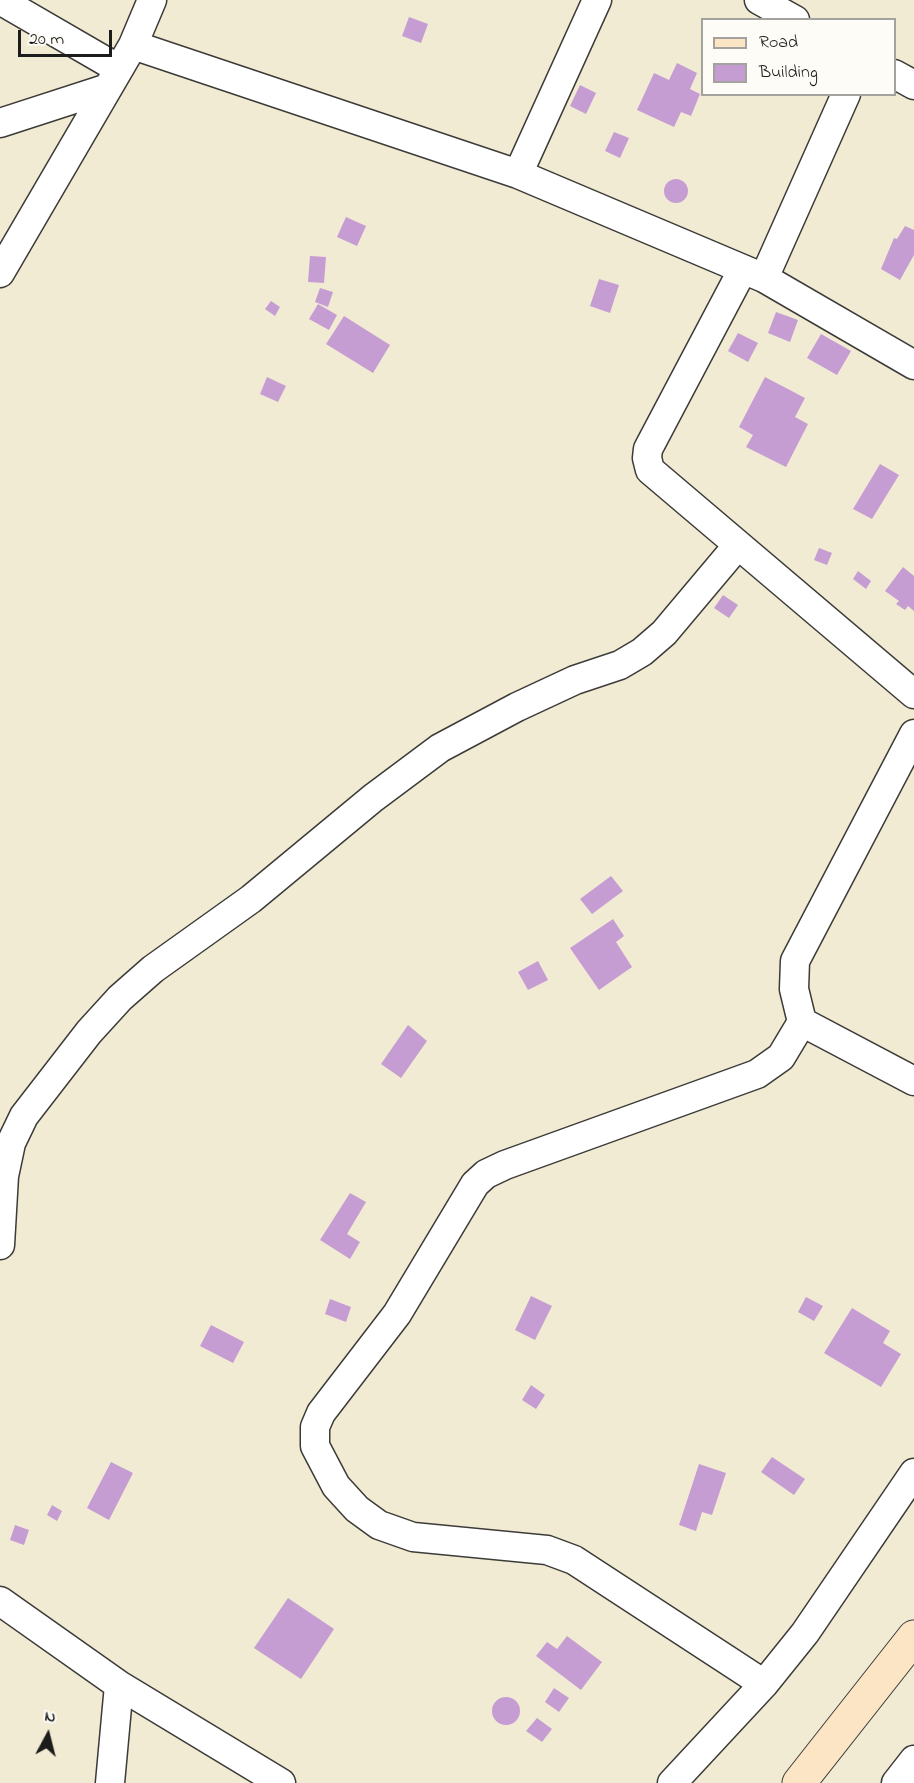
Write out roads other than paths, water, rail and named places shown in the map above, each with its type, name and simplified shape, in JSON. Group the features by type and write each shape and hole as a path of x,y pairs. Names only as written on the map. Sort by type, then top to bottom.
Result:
{"main road":[{"path":"799,1783 914,1637"}],"street":[{"path":"0,0 113,79"},
{"path":"0,273 133,45 152,0"},
{"path":"518,174 597,0"},
{"path":"759,0 791,18"},
{"path":"133,45 518,174 754,273 914,365"},
{"path":"896,75 914,85"},
{"path":"0,123 113,79"},
{"path":"845,96 754,273 648,449 647,458 650,470 914,694"},
{"path":"0,1245 4,1176 11,1143 24,1116 89,1032 120,998 153,969 251,899 373,798 440,748 516,707 575,680 620,665 642,652 664,633 738,545"},
{"path":"764,1684 574,1560 547,1550 413,1537 379,1526 357,1509 336,1486 315,1446 315,1427 321,1413 397,1314 475,1184 486,1174 757,1074 781,1056 802,1022 794,989 795,961 914,734"},
{"path":"802,1022 914,1081"},
{"path":"672,1783 764,1684 805,1633 914,1473"},
{"path":"0,1601 119,1684 281,1783"},
{"path":"110,1783 119,1684"},
{"path":"896,1783 914,1760"}]}
